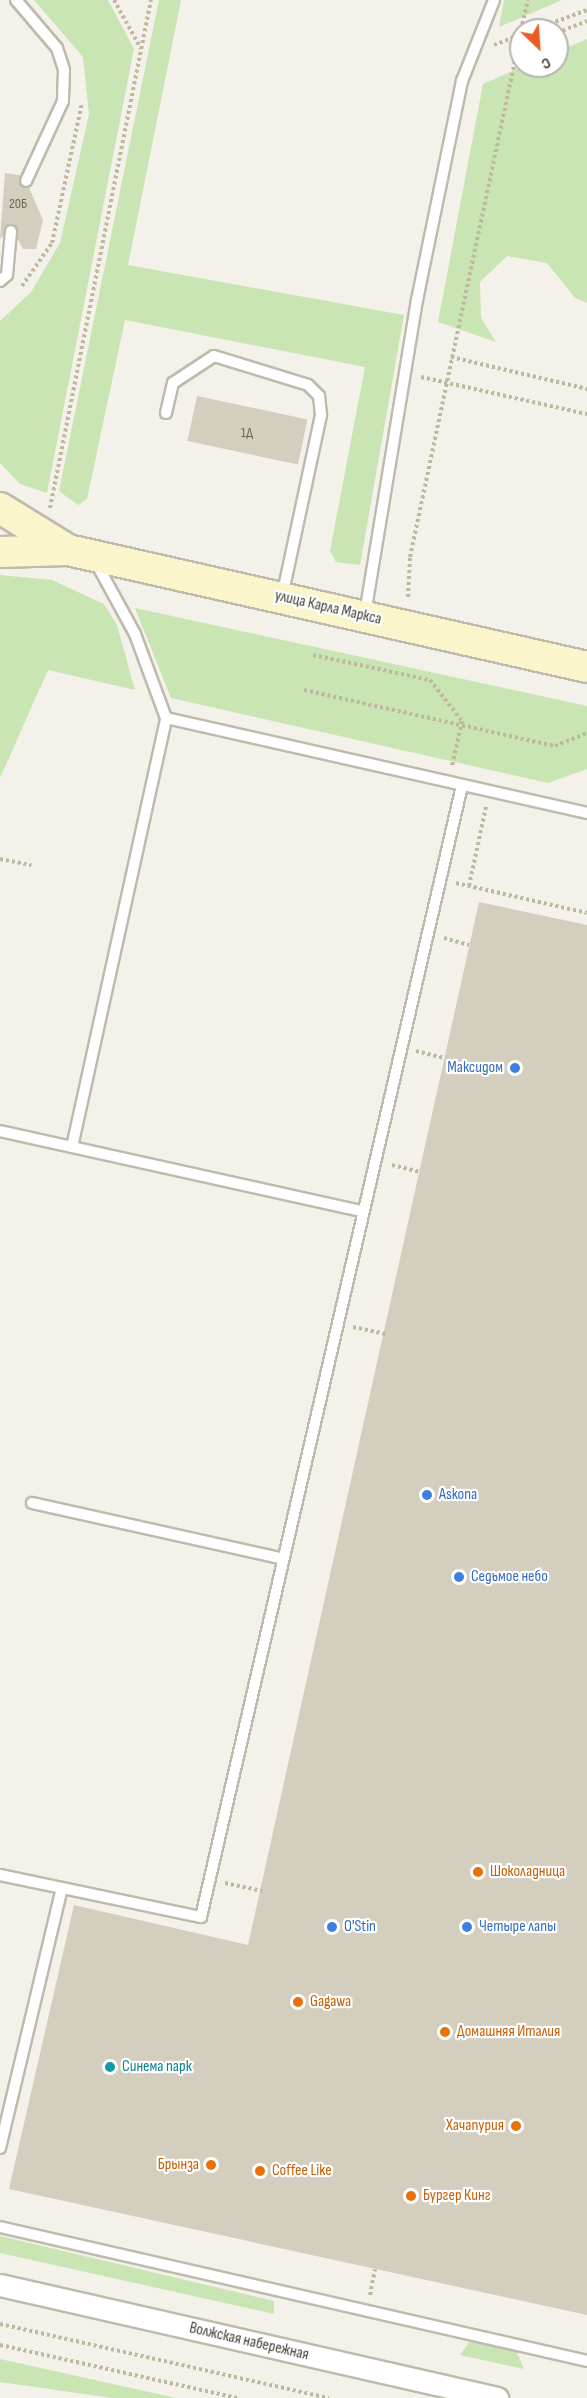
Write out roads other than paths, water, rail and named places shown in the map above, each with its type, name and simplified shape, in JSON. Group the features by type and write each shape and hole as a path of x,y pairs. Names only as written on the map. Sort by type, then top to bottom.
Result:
{"main road":[{"path":"0,508 80,553"},
{"path":"0,552 80,553"},
{"name":"улица Карла Маркса","path":"80,553 587,667"}],"street":[{"name":"Волжская набережная","path":"0,2285 497,2398"}],"lane":[{"path":"16,0 57,48 64,70 63,100 26,181"},
{"path":"365,616 405,374 468,56 494,0"},
{"path":"0,281 7,275 11,231"},
{"path":"166,413 173,383 214,356 308,385 319,396 321,415 282,598"},
{"path":"72,1147 166,718 135,634 80,553"},
{"path":"166,718 462,786 584,809"},
{"path":"0,1875 201,1917 280,1558 462,786"},
{"path":"0,1131 361,1211"},
{"path":"32,1503 280,1558"},
{"path":"0,2148 62,1888"},
{"path":"0,2227 587,2361"}],"place":[{"name":"Максидом","path":"515,1068"},
{"name":"Askona","path":"427,1495"},
{"name":"Седьмое небо","path":"459,1577"},
{"name":"Шоколадница","path":"478,1872"},
{"name":"O'Stin","path":"332,1927"},
{"name":"Четыре лапы","path":"467,1927"},
{"name":"Gagawa","path":"298,2002"},
{"name":"Домашняя Италия","path":"445,2032"},
{"name":"Синема парк","path":"110,2067"},
{"name":"Хачапурия","path":"516,2126"},
{"name":"Брынза","path":"211,2165"},
{"name":"Coffee Like","path":"260,2171"},
{"name":"Бургер Кинг","path":"411,2196"}]}
